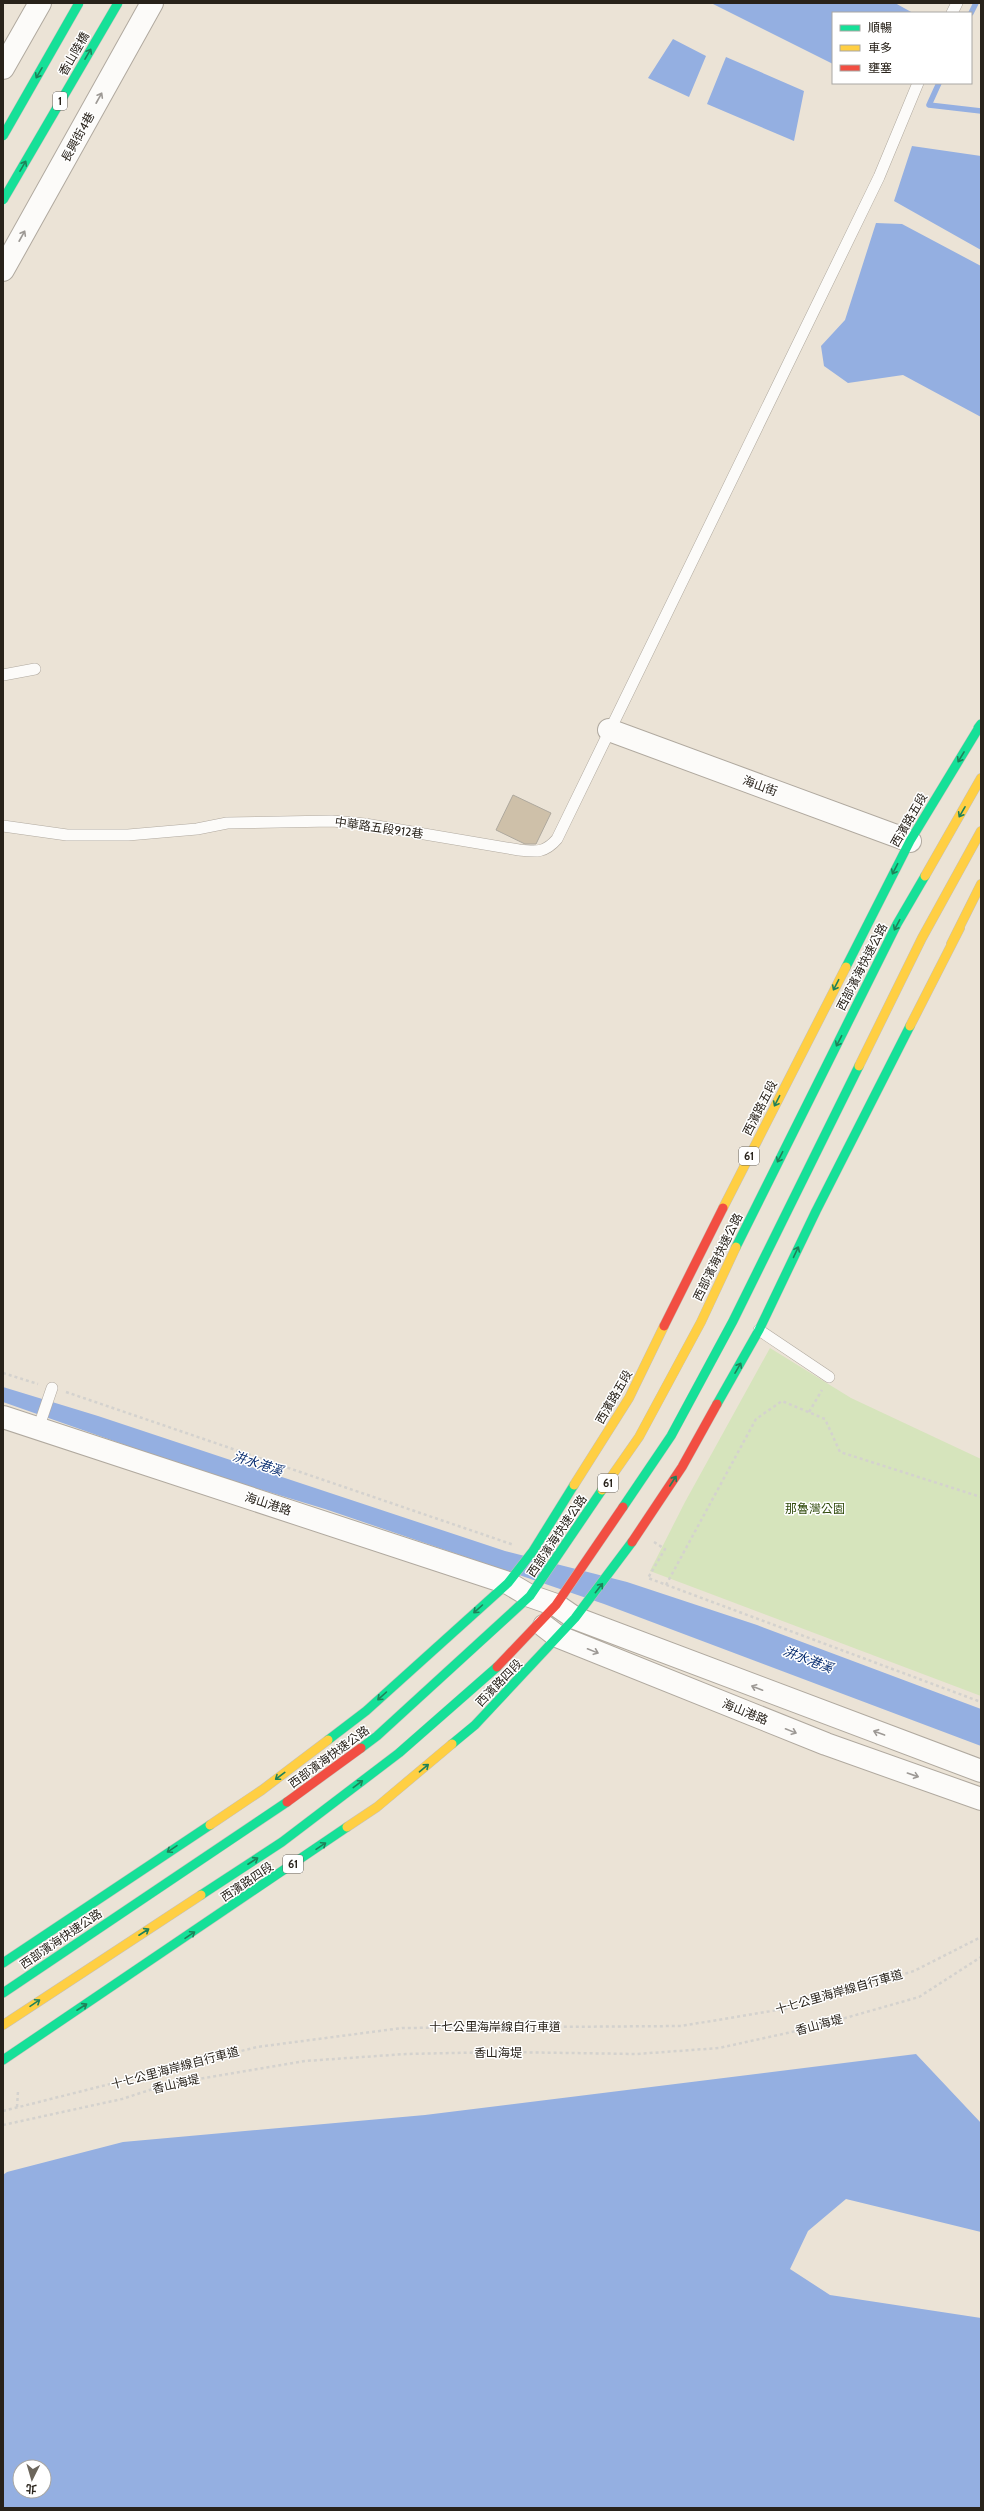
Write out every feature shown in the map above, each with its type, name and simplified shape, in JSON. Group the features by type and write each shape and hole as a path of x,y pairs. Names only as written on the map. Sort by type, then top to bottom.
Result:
{"main road":[{"name":"香山陸橋","path":"3,136 78,3"},
{"name":"香山陸橋","path":"3,200 118,3"},
{"name":"西濱路五段","path":"508,1583 533,1551 629,1398 733,1187 910,841 980,725"},
{"name":"西部濱海快速公路","path":"3,1993 266,1818 371,1740 530,1596 639,1437 701,1322 763,1191 897,924 981,778"},
{"name":"61","path":"3,2025 282,1842 399,1753 497,1667 556,1605 671,1436 733,1321 922,938 981,831"},
{"path":"951,944 981,884"},
{"name":"61","path":"557,1636 575,1618 619,1562 682,1467 759,1330 816,1211 951,944 981,893"},
{"name":"61","path":"3,1963 262,1790 366,1711 508,1583"},
{"name":"西濱路四段","path":"3,2060 377,1807 475,1725 557,1636"}],"street":[{"path":"3,68 40,3"},
{"name":"長興街4巷","path":"3,270 152,3"},
{"name":"海山街","path":"609,730 910,841"},
{"name":"海山港路","path":"3,1417 508,1583 530,1596 556,1605 575,1618 826,1714 981,1771"},
{"name":"海山港路","path":"530,1596 540,1622 557,1636 813,1739 981,1799"},
{"path":"813,1739 826,1714"}],"lane":[{"path":"952,12 957,3"},
{"path":"609,730 879,177 918,84"},
{"path":"3,675 35,669"},
{"name":"中華路五段912巷","path":"3,826 67,835 128,835 197,829 227,823 332,821 365,824 519,850 544,851 557,839 609,730"},
{"path":"759,1330 829,1377"},
{"path":"38,1429 52,1388"}],"path":[{"path":"3,1373 52,1388 533,1551"},
{"path":"809,1412 829,1377"},
{"path":"666,1585 756,1419 782,1401 825,1419 840,1452 981,1497"},
{"path":"651,1540 665,1549 648,1578 981,1702"},
{"name":"十七公里海岸線自行車道","path":"3,2110 257,2047 402,2028 681,2026 790,2008 914,1971 981,1937"},
{"name":"香山海堤","path":"3,2125 122,2099 168,2084 305,2061 406,2054 502,2052 637,2054 719,2048 810,2028 919,1997 981,1957"},
{"path":"18,2092 18,2107"}],"green space":[{"name":"那魯灣公園","path":"770,1348 851,1398 981,1459 981,1696 650,1571 685,1502"}],"water":[{"path":"711,3 895,3 911,12 832,12 832,64"},
{"path":"673,39 706,56 689,97 648,78"},
{"path":"726,57 804,91 794,141 707,104"},
{"path":"912,146 981,156 981,250 894,201"},
{"path":"876,223 902,224 981,266 981,417 903,375 848,383 824,366 821,346 845,320"},
{"name":"汫水港溪","path":"3,1387 98,1416 505,1551 627,1582 757,1625 981,1709 981,1746 604,1604 325,1509 199,1471 3,1402"},
{"path":"916,2054 981,2123 981,2232 846,2199 808,2231 790,2269 830,2295 981,2318 981,2508 3,2508 3,2175 7,2172 123,2142 425,2115"}],"building":[{"path":"513,795 551,813 536,844 525,844 496,830"}],"waterway":[{"path":"972,12 976,3"},
{"path":"939,84 929,105 981,111"}],"traffic: fast":[{"path":"3,136 79,3"},
{"path":"3,200 118,3"},
{"path":"846,967 910,841 981,724"},
{"path":"978,728 981,724"},
{"path":"736,1247 897,924 925,876"},
{"path":"717,1404 759,1330 816,1211 910,1026"},
{"path":"623,1507 671,1436 733,1321 859,1066"},
{"path":"328,1740 366,1711 508,1583 533,1551 574,1485"},
{"path":"361,1748 377,1736 530,1596 602,1490"},
{"path":"452,1744 475,1725 575,1618 632,1542"},
{"path":"201,1895 282,1842 399,1753 497,1667"},
{"path":"3,1993 287,1802"},
{"path":"3,1963 210,1825"},
{"path":"3,2060 347,1827"}],"traffic: slow":[{"path":"925,876 981,778"},
{"path":"859,1066 922,938 981,831"},
{"path":"951,944 981,884"},
{"path":"910,1026 960,928"},
{"path":"723,1208 846,967"},
{"path":"602,1490 639,1437 701,1322 736,1247"},
{"path":"574,1485 629,1398 664,1326"},
{"path":"210,1825 262,1790 328,1740"},
{"path":"347,1827 377,1807 452,1744"},
{"path":"3,2025 201,1895"}],"traffic: jam":[{"path":"664,1326 723,1208"},
{"path":"632,1542 682,1467 717,1404"},
{"path":"497,1667 556,1605 623,1507"},
{"path":"287,1802 361,1748"}]}
